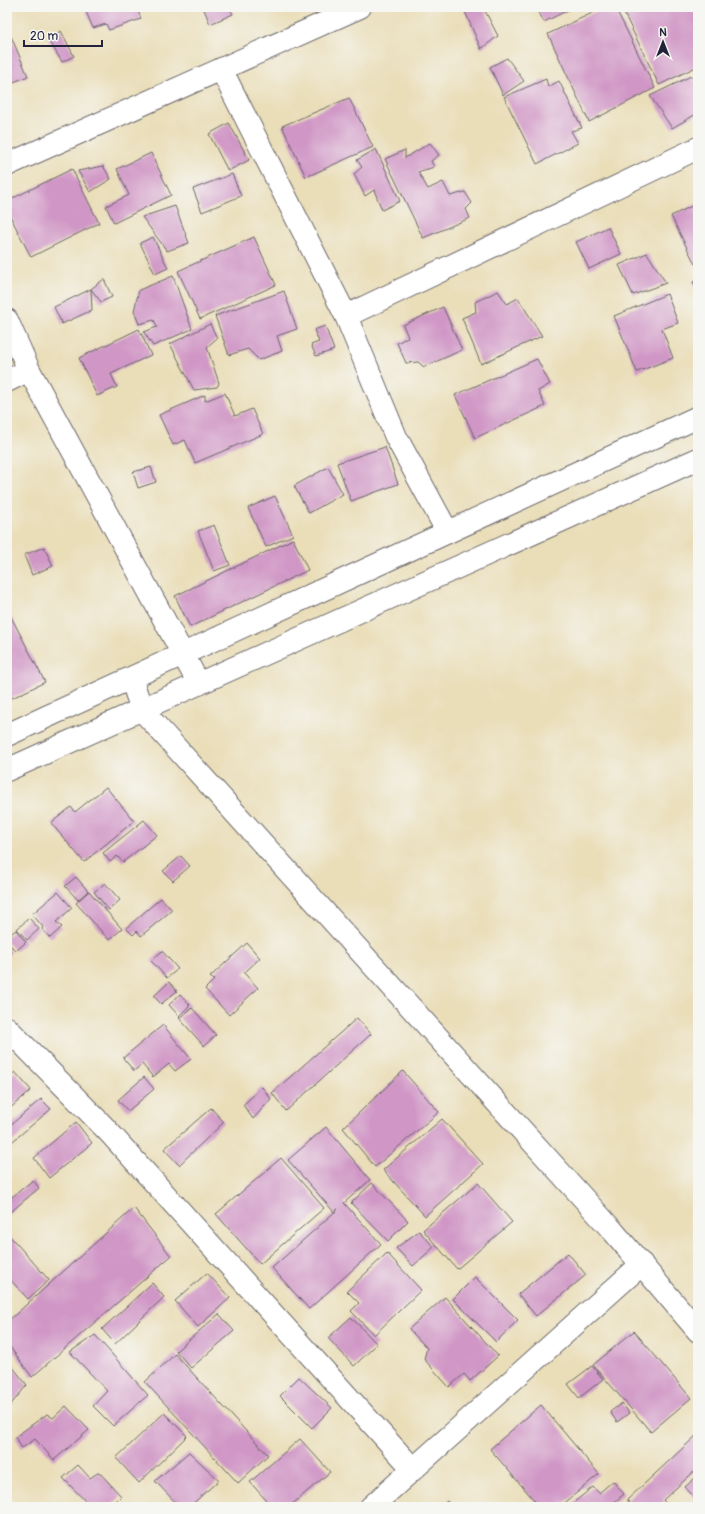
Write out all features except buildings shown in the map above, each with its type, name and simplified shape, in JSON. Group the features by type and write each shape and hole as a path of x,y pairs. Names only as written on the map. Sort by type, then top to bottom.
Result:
{"street":[{"path":"7,165 360,7"},
{"path":"220,69 346,316 396,437 448,531"},
{"path":"346,316 698,148"},
{"path":"7,320 29,370 199,684"},
{"path":"7,380 29,370"},
{"path":"7,735 698,417"},
{"path":"7,770 698,459"},
{"path":"131,678 142,710 642,1264 698,1331"},
{"path":"7,1028 108,1130 413,1469"},
{"path":"371,1507 642,1264"}]}
